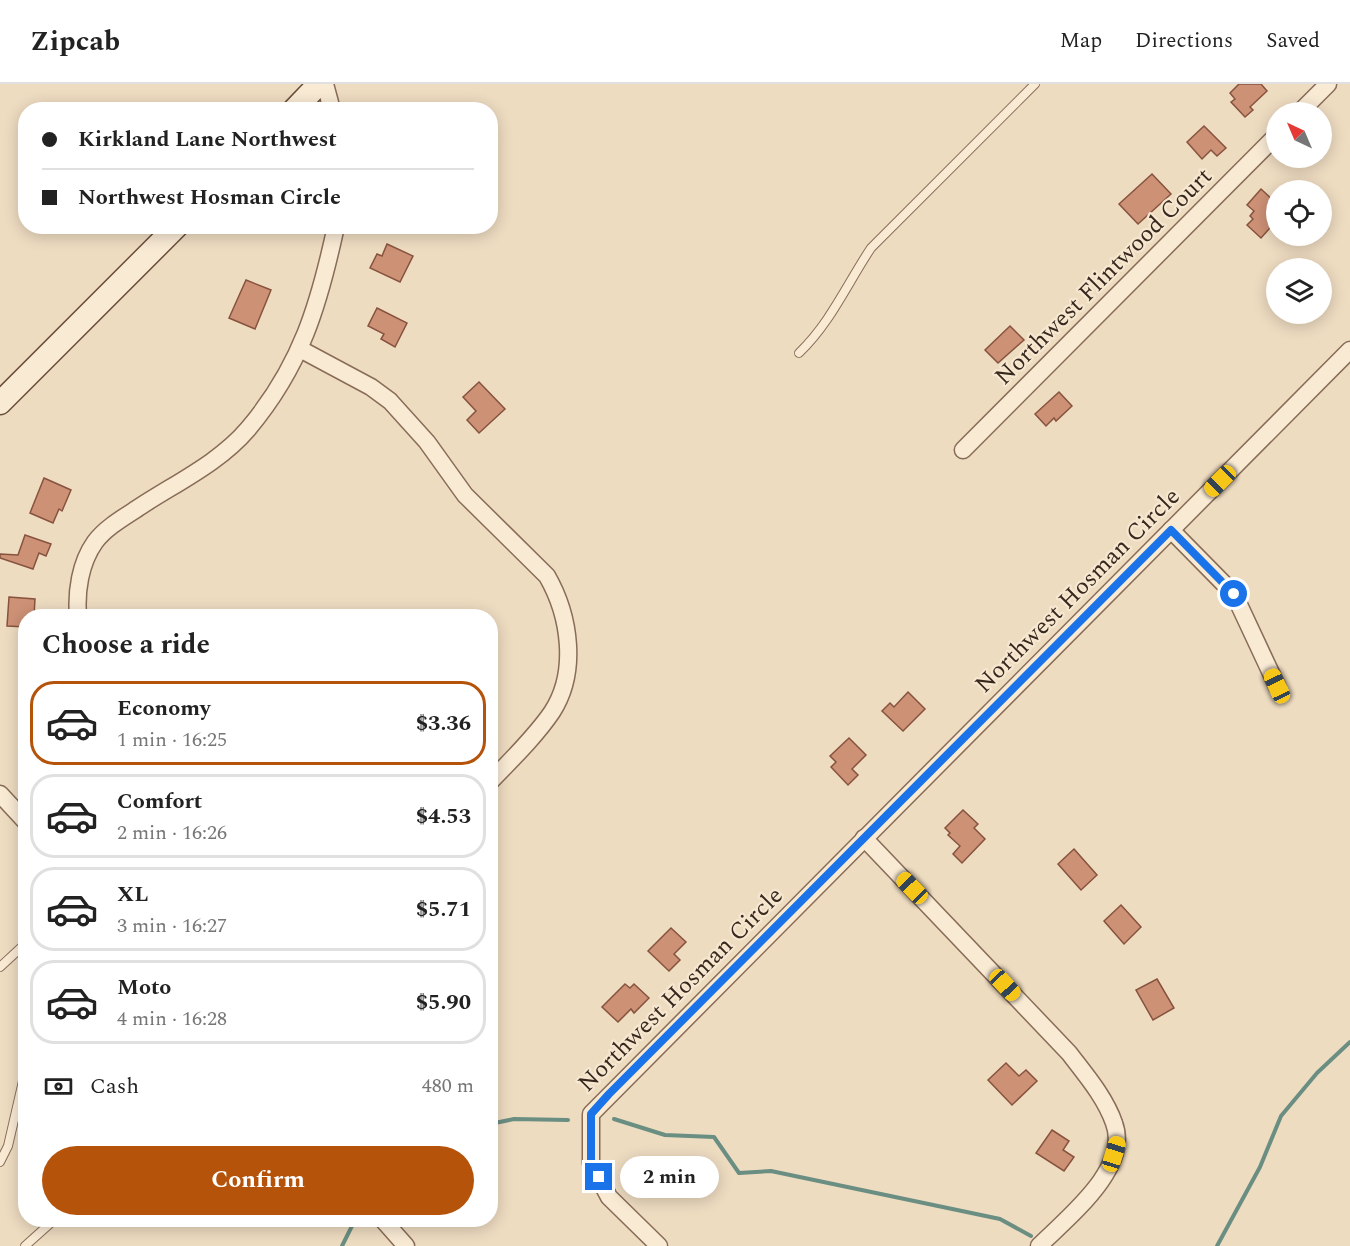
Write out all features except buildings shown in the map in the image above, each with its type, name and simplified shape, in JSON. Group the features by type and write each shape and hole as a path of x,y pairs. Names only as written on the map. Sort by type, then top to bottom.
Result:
{"street":[{"path":"302,102 319,84"},
{"path":"325,84 330,102"},
{"path":"1310,102 1328,84"},
{"name":"Northwest Flintwood Court","path":"963,450 1266,146"},
{"path":"0,403 169,234"},
{"path":"78,609 79,582 85,561 95,542 131,513 233,445 281,385 310,328 334,234"},
{"path":"300,349 371,387 396,407 427,442 449,476 465,495 547,576 556,592 565,619 568,647 566,675 560,699 551,714 498,773"},
{"name":"Northwest Hosman Circle","path":"659,1246 609,1197 591,1163 591,1114 1350,350"},
{"path":"1171,530 1234,594 1277,686"},
{"path":"0,794 18,813"},
{"path":"864,838 1069,1053 1094,1085 1114,1123 1118,1142 1110,1167 1094,1190 1040,1246"},
{"path":"389,1227 406,1246"}],"lane":[{"path":"799,353 831,316 871,248 1035,84"},
{"path":"0,967 18,950"},
{"path":"0,1162 8,1146 18,1103"},
{"path":"25,1246 46,1227"}],"waterway":[{"path":"1217,1246 1260,1167 1281,1116 1317,1073 1350,1042"},
{"path":"498,1122 514,1119 568,1120"},
{"path":"614,1119 665,1135 714,1137 739,1173 771,1171 1000,1219 1031,1236"},
{"path":"342,1246 352,1227"}],"route":[{"path":"599,1177 591,1163 589,1138 591,1114 1171,530 1234,594"}]}
